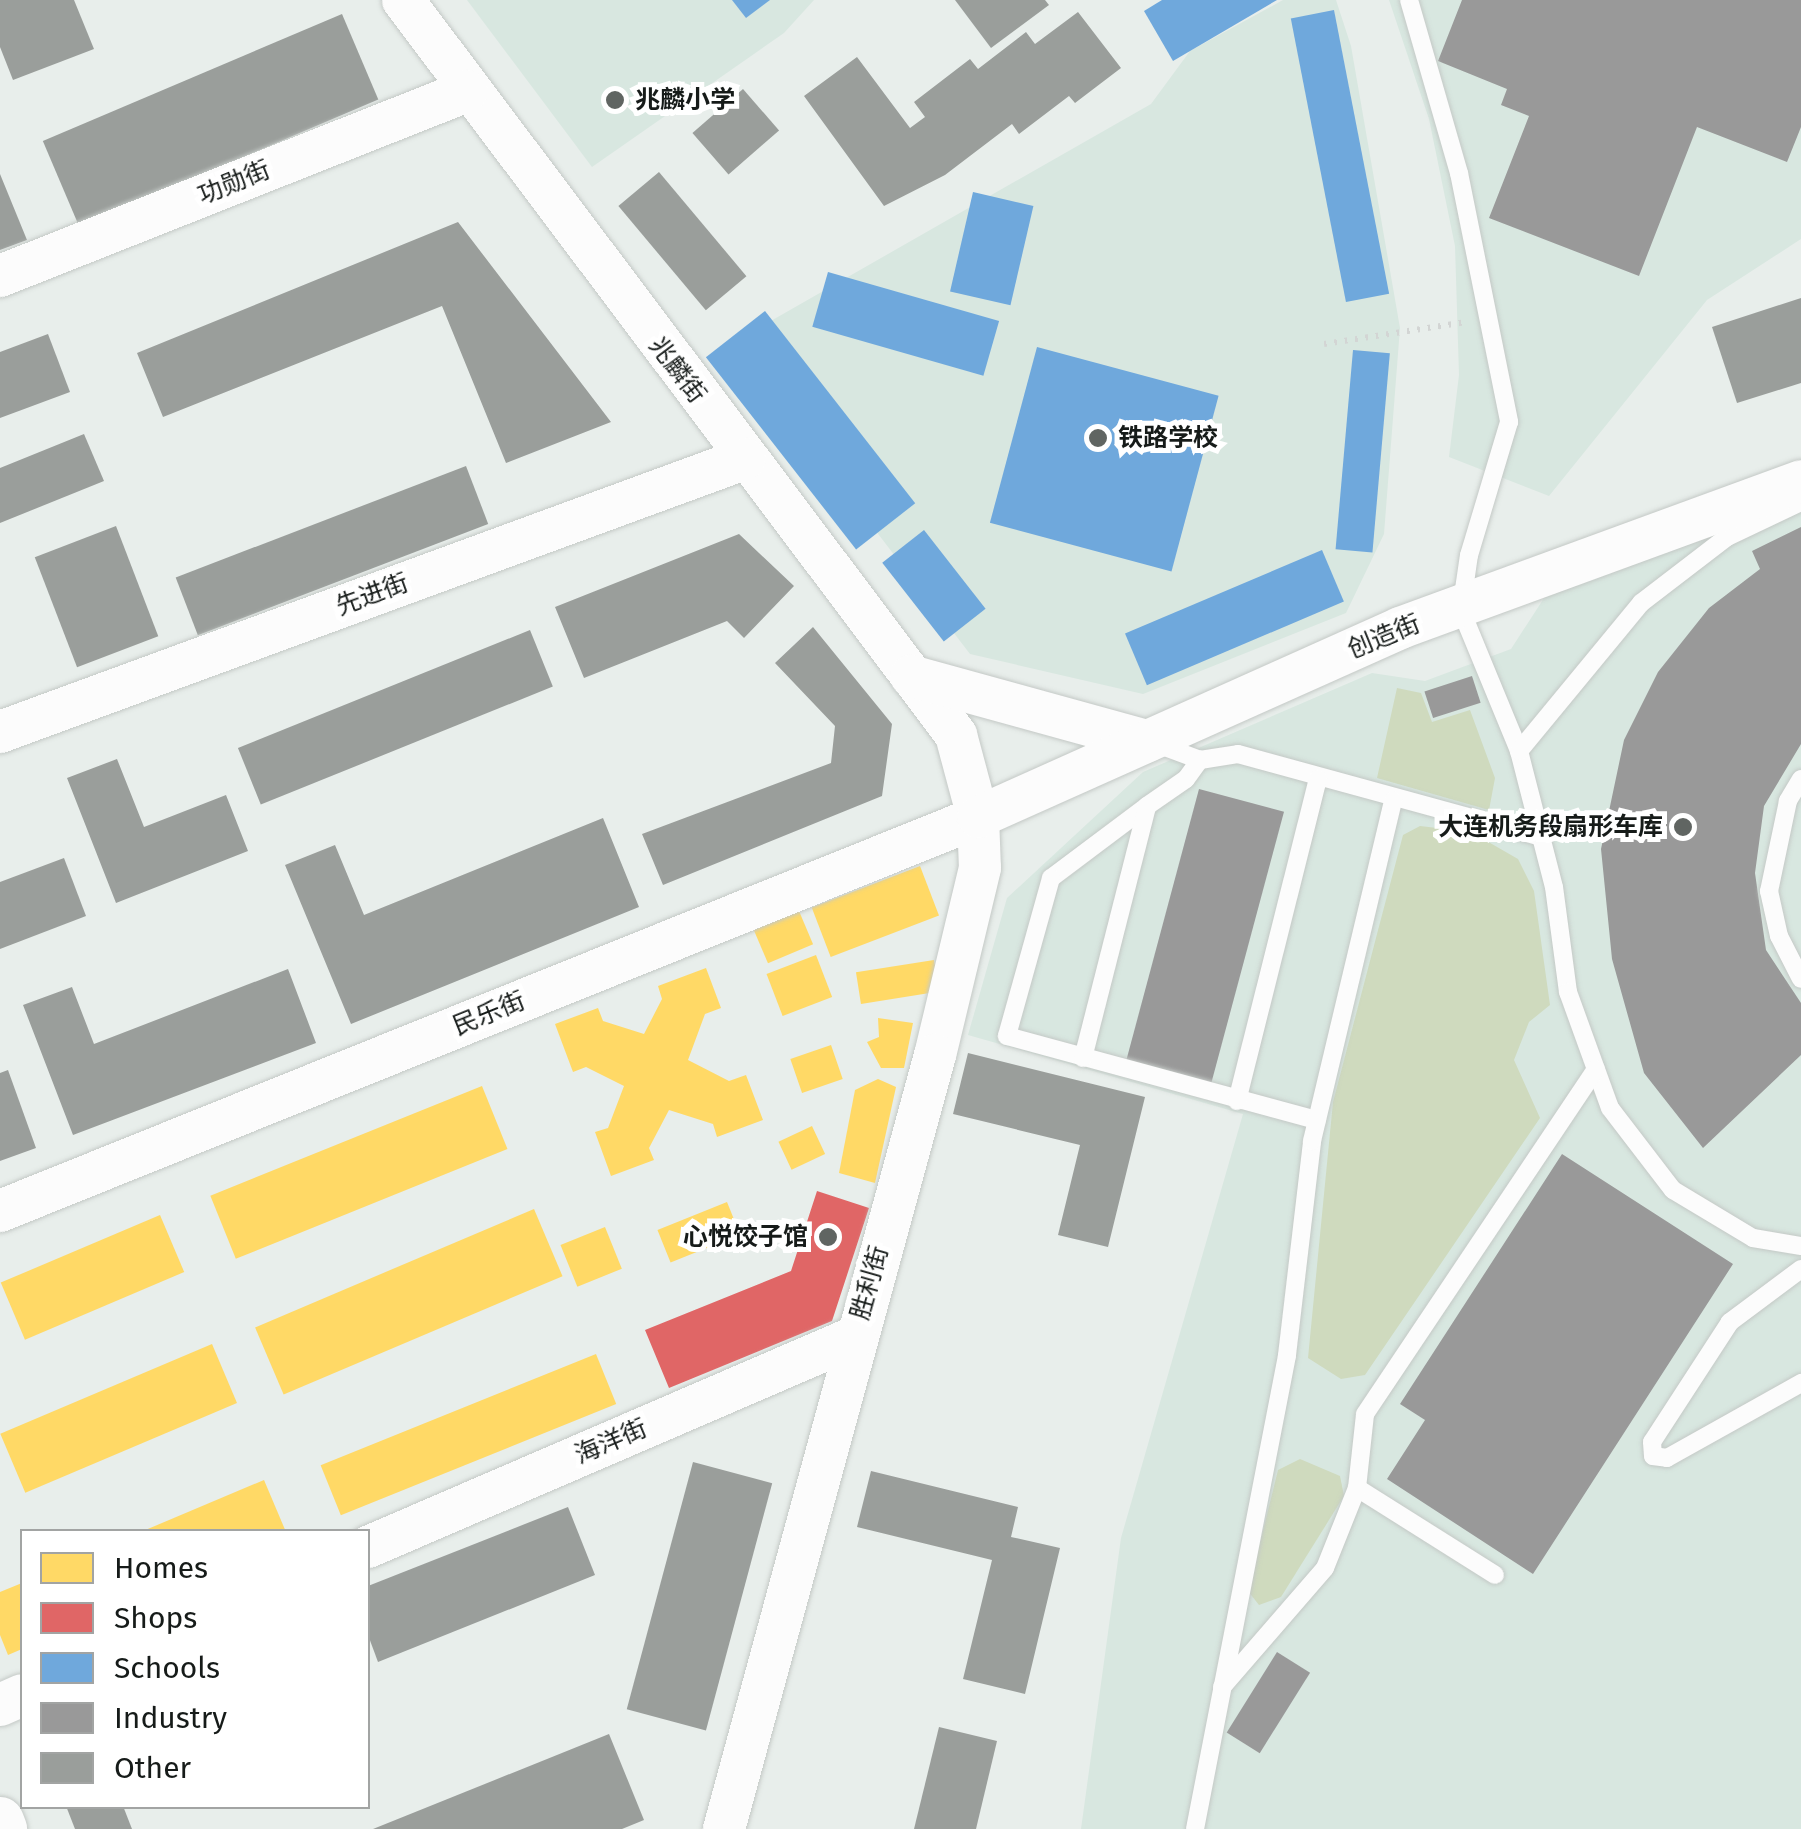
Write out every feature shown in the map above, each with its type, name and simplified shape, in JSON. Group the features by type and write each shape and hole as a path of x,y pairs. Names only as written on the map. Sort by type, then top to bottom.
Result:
{"main road":[{"path":"0,1820 4,1829"}],"street":[{"name":"兆麟街","path":"403,0 744,459 956,734"},
{"name":"功勋街","path":"0,276 467,90"},
{"name":"先进街","path":"0,732 744,459"},
{"name":"创造街","path":"978,817 1400,628 1461,610 1801,481"},
{"path":"911,676 1147,741"},
{"name":"胜利街","path":"724,1829 980,868 978,817 956,734"},
{"name":"民乐街","path":"0,1212 978,817"},
{"name":"海洋街","path":"370,1546 855,1338"}],"lane":[{"path":"1409,0 1426,44 1490,320 1509,422 1469,555 1461,610 1520,751 1542,837 1568,992 1610,1108 1673,1190 1753,1238 1801,1246"},
{"path":"1520,751 1641,603 1727,537 1801,502"},
{"path":"1147,741 1200,760 1238,754 1393,800 1542,837"},
{"path":"1200,760 1186,779 1052,878 1007,1036 1317,1120"},
{"path":"1801,778 1788,801 1769,891 1780,936 1801,978"},
{"path":"1237,1101 1318,779"},
{"path":"1195,1829 1287,1356 1317,1120 1393,800"},
{"path":"1083,1058 1148,806"},
{"path":"1222,1687 1325,1568 1357,1488 1365,1414 1596,1068"},
{"path":"1801,1269 1730,1322 1652,1442 1652,1456 1666,1458 1801,1384"},
{"path":"1357,1488 1495,1575"}],"path":[{"path":"1324,344 1418,325 1490,320"}],"shaded area":[{"name":"兆麟小学","path":"467,0 814,0 784,33 592,167"},
{"name":"铁路学校","path":"1283,0 1336,0 1351,46 1400,328 1384,534 1346,613 1143,694 970,654 732,343 1151,104 1190,51"},
{"path":"1389,0 1801,0 1801,239 1707,300 1549,496 1449,457 1459,375 1455,246 1429,119"},
{"path":"1801,491 1801,1829 1081,1829 1121,1538 1243,1114 968,1035 1007,898 1143,772 1372,673 1425,681 1511,649 1546,595"}],"green space":[{"path":"1397,688 1421,693 1432,722 1470,710 1495,778 1489,810 1377,778"},
{"path":"1420,826 1471,832 1518,859 1534,891 1550,1005 1529,1022 1514,1060 1540,1118 1365,1375 1341,1379 1308,1358 1333,1102 1403,835"},
{"path":"1300,1459 1340,1476 1344,1496 1281,1597 1259,1605 1248,1591 1278,1470"}],"building: Homes":[{"path":"920,866 939,915 831,957 812,908"},
{"path":"799,911 813,944 768,963 754,930"},
{"path":"816,955 832,997 783,1016 767,974"},
{"path":"934,960 939,992 861,1004 856,972"},
{"path":"706,968 721,1008 705,1014 688,1060 729,1081 746,1075 763,1120 717,1137 713,1124 669,1110 649,1148 654,1160 611,1176 595,1132 608,1128 624,1086 586,1067 573,1072 555,1024 598,1008 603,1021 644,1034 662,999 658,986"},
{"path":"878,1018 913,1023 904,1068 881,1068 867,1042 879,1037"},
{"path":"831,1045 843,1079 802,1093 790,1059"},
{"path":"878,1079 896,1087 875,1183 839,1173 855,1090"},
{"path":"482,1086 507,1149 236,1259 210,1196"},
{"path":"812,1126 825,1154 792,1170 778,1142"},
{"path":"727,1202 740,1234 671,1263 657,1230"},
{"path":"534,1209 563,1276 284,1395 255,1327"},
{"path":"160,1215 184,1272 25,1340 1,1283"},
{"path":"605,1227 622,1269 577,1287 560,1245"},
{"path":"212,1344 237,1403 25,1493 0,1434"},
{"path":"596,1354 616,1404 341,1515 321,1465"},
{"path":"264,1480 285,1529 148,1529"},
{"path":"20,1584 20,1650 8,1655 0,1635 0,1592"}],"building: Shops":[{"path":"817,1191 869,1208 832,1321 669,1388 645,1330 791,1271"}],"building: Schools":[{"path":"732,0 770,0 746,18"},
{"path":"1162,0 1277,0 1173,61 1144,11"},
{"path":"1334,10 1389,294 1346,302 1291,18"},
{"path":"973,192 1033,206 1010,305 950,291"},
{"path":"828,272 999,321 983,376 812,327"},
{"path":"765,311 915,503 856,549 706,357"},
{"path":"1037,347 1219,396 1171,571 990,523"},
{"path":"1353,350 1390,353 1372,552 1336,549"},
{"path":"924,530 986,609 944,641 882,563"},
{"path":"1322,550 1344,602 1147,685 1125,634"}],"building: Industry":[{"path":"1462,0 1801,0 1801,127 1787,162 1697,127 1639,276 1489,218 1529,116 1501,105 1507,89 1438,61"},
{"name":"大连机务段扇形车库","path":"1801,527 1801,744 1764,806 1755,873 1766,950 1801,1003 1801,1055 1703,1148 1644,1073 1612,959 1601,849 1624,740 1658,672 1709,608 1760,569 1752,551"},
{"path":"1472,676 1481,703 1433,718 1424,691"},
{"path":"1199,789 1284,812 1210,1087 1125,1064"},
{"path":"1562,1154 1733,1264 1533,1574 1387,1479 1425,1420 1400,1404"},
{"path":"1277,1652 1310,1673 1260,1753 1227,1733"}],"building: Other":[{"path":"0,0 74,0 94,49 13,80 0,47"},
{"path":"955,0 1045,0 1049,5 991,48"},
{"path":"1078,12 1121,68 1075,103 1069,96 1019,134 1012,124 945,175 884,206 804,96 857,57 910,128 925,117 914,102 970,59 978,69 1026,32 1035,44"},
{"path":"342,14 378,100 79,227 43,141"},
{"path":"743,89 779,131 729,174 692,133"},
{"path":"659,172 746,276 706,310 618,206"},
{"path":"0,174 27,240 0,250"},
{"path":"458,222 611,422 506,463 442,306 163,417 137,353"},
{"path":"1801,298 1801,383 1737,403 1712,327"},
{"path":"48,334 70,392 0,418 0,352"},
{"path":"84,434 104,481 0,523 0,468"},
{"path":"466,466 488,524 198,635 176,577"},
{"path":"116,526 158,636 77,667 35,557"},
{"path":"739,534 794,586 744,638 727,621 584,678 555,607"},
{"path":"813,627 892,724 882,796 663,885 642,834 831,763 835,726 775,663"},
{"path":"530,630 553,687 261,805 238,748"},
{"path":"117,759 144,827 226,795 248,851 116,903 67,778"},
{"path":"603,818 639,907 351,1024 285,865 335,845 364,915"},
{"path":"64,858 86,916 0,949 0,882"},
{"path":"288,969 316,1043 73,1135 23,1005 72,987 94,1044"},
{"path":"968,1053 1145,1097 1108,1247 1058,1235 1080,1145 953,1114"},
{"path":"8,1070 36,1148 0,1161 0,1073"},
{"path":"693,1462 772,1483 706,1731 627,1709"},
{"path":"871,1471 1018,1507 1011,1537 1060,1548 1025,1694 963,1679 992,1560 857,1527"},
{"path":"568,1507 595,1575 378,1662 370,1640 370,1585"},
{"path":"939,1727 997,1741 976,1829 914,1829"},
{"path":"609,1734 644,1820 622,1829 373,1829"},
{"path":"67,1809 124,1809 132,1829 75,1829"}],"place":[{"name":"兆麟小学","path":"615,100"},
{"name":"铁路学校","path":"1098,438"},
{"name":"大连机务段扇形车库","path":"1683,827"},
{"name":"心悦饺子馆","path":"828,1237"}]}
